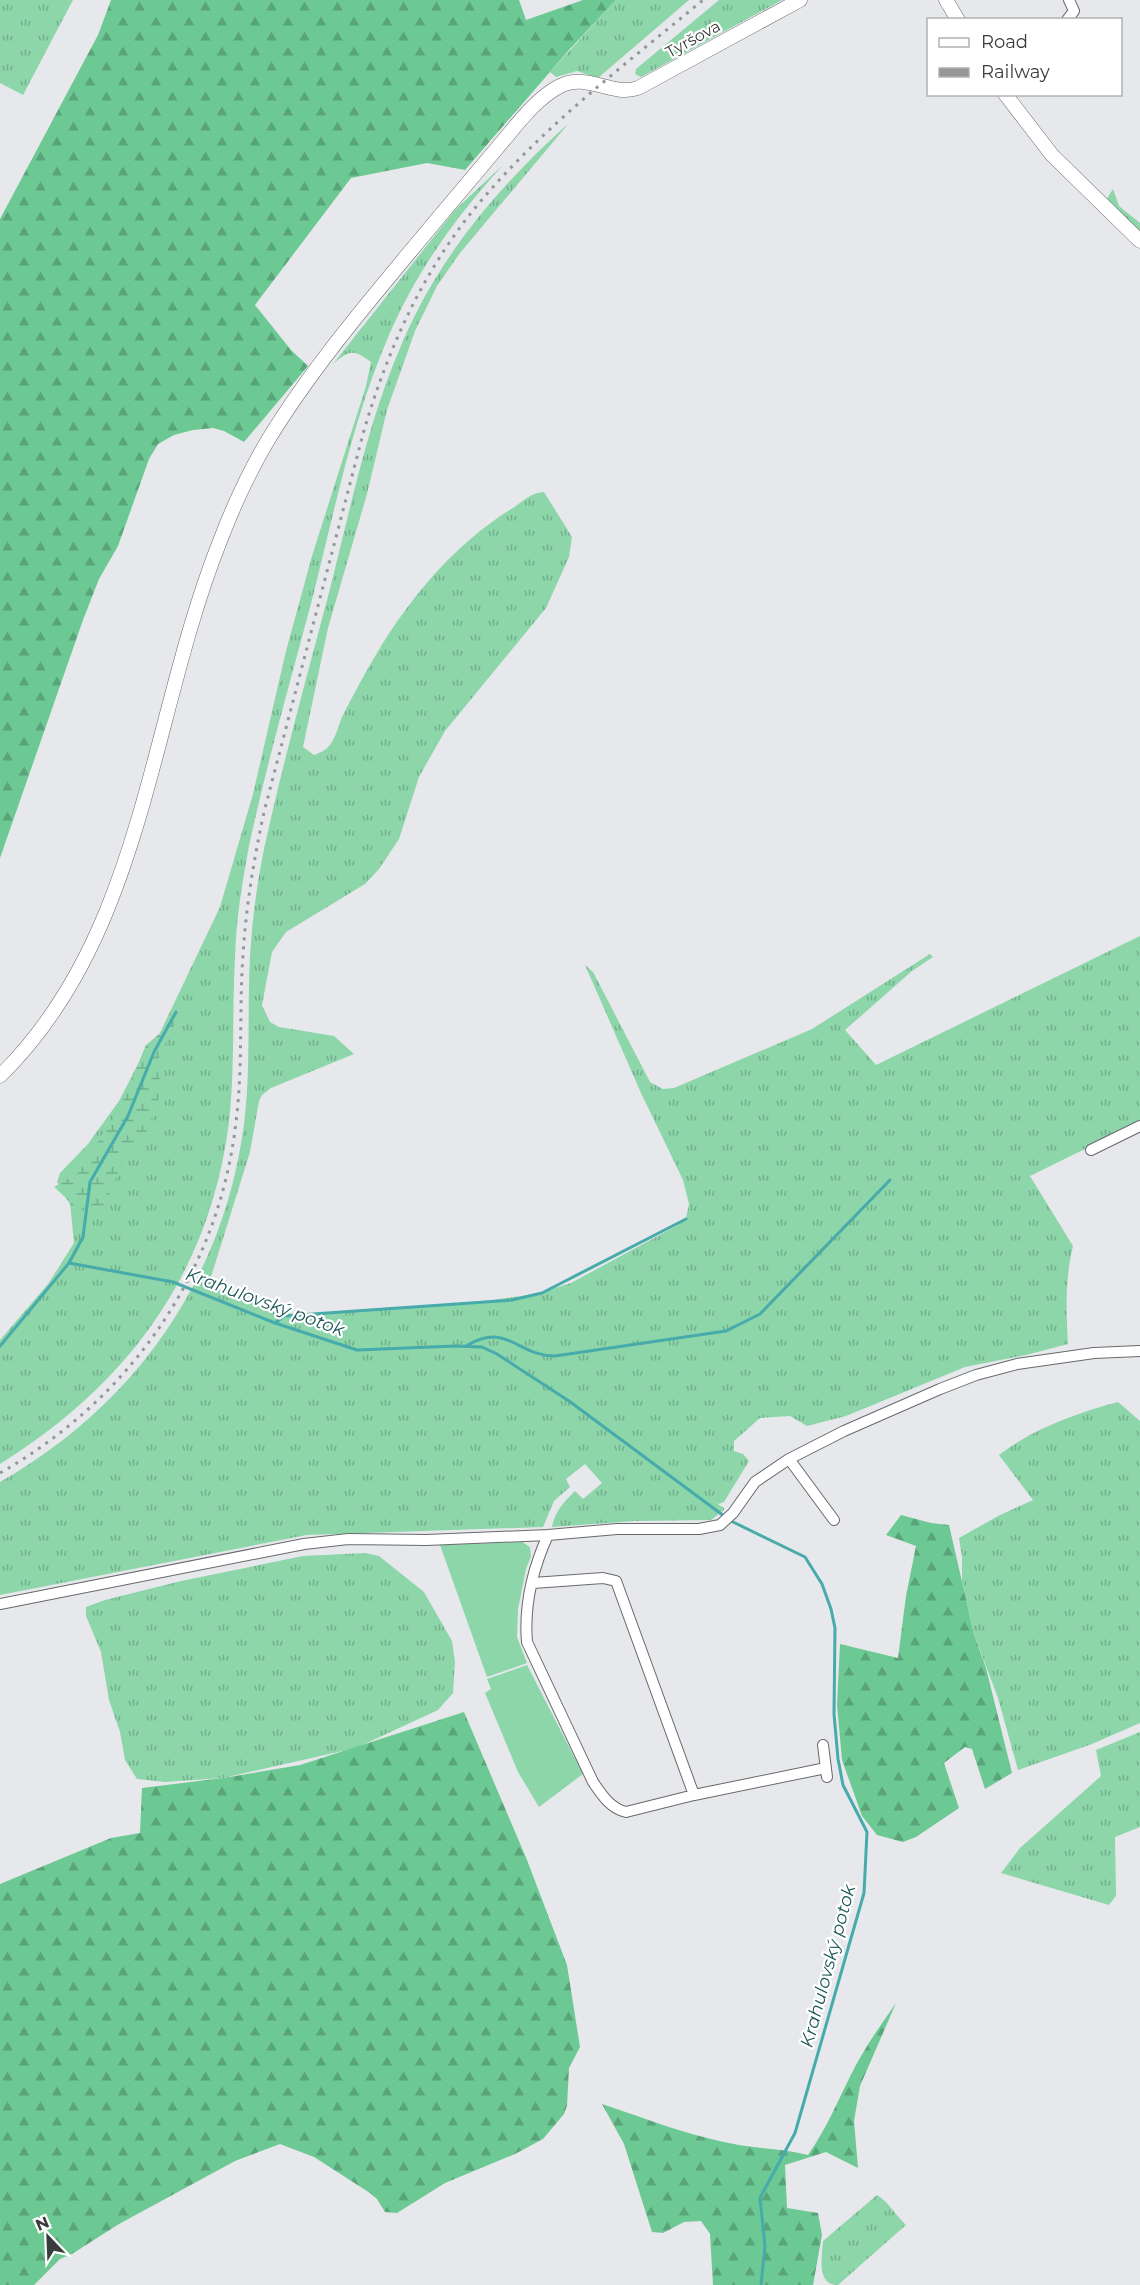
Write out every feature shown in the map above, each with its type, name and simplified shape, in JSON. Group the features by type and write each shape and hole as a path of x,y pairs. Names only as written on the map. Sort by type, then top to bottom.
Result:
{"street":[{"name":"Tyršova","path":"0,1076 20,1056 53,1014 89,953 112,900 160,742 199,600 236,504 267,442 313,372 516,125 543,96 561,85 573,82 593,83 629,91 665,74 800,0"},
{"path":"946,0 957,18"},
{"path":"1068,18 1074,10 1069,0"},
{"path":"1007,96 1052,155 1140,241"},
{"path":"1092,1150 1140,1126"},
{"path":"0,1604 304,1544 348,1539 426,1540 548,1535 617,1529 699,1529 720,1525 733,1513 755,1482 789,1459 844,1431 976,1374 1017,1364 1094,1353 1140,1351"},
{"path":"789,1459 834,1520"},
{"path":"548,1535 538,1557 530,1591 525,1626 527,1642 594,1782 607,1801 617,1810 626,1812 694,1795 826,1773 823,1745"},
{"path":"533,1583 603,1578 616,1581 694,1795"}],"green space":[{"path":"0,0 73,0 23,95 0,83"},
{"path":"111,0 519,0 526,20 583,0 616,0 569,50 465,170 427,163 351,178 255,305 291,350 308,366 244,442 213,428 174,435 158,444 149,459 118,546 99,579 83,620 0,858 0,219 98,35"},
{"path":"616,0 689,0 598,78 577,71 556,77 550,72"},
{"path":"719,0 782,0 641,77 635,74 636,69"},
{"path":"569,123 460,253 437,286 415,331 387,410 367,494 328,628 303,747 314,755 329,746 364,676 405,611 454,554 492,522 528,497 544,492 572,537 569,557 546,608 445,731 419,777 399,839 379,869 365,884 286,932 272,952 262,1005 270,1022 279,1027 334,1036 354,1054 271,1088 262,1095 250,1152 211,1277 217,1289 276,1312 306,1315 461,1304 537,1294 571,1283 678,1225 686,1218 689,1204 683,1180 641,1093 585,965 593,972 650,1082 663,1089 674,1088 812,1029 930,954 933,957 912,971 845,1030 876,1065 1140,936 1140,1122 1030,1176 1073,1246 1067,1295 1068,1344 965,1367 846,1416 807,1426 790,1416 760,1418 734,1441 734,1451 743,1454 749,1461 724,1502 718,1504 707,1497 724,1508 711,1520 635,1521 552,1527 558,1511 575,1491 583,1499 602,1483 585,1464 566,1479 570,1487 554,1501 543,1527 307,1535 0,1595 0,1482 48,1451 92,1415 131,1376 165,1332 194,1285 216,1234 233,1181 244,1124 251,943 264,849 361,464 391,371 418,309 435,279 474,223 519,171"},
{"path":"502,166 453,225 424,267 389,335 376,366 355,431 271,752 249,846 236,944 229,1122 219,1177 203,1228 182,1276 155,1320 123,1361 87,1399 46,1433 0,1464 0,1340 48,1284 74,1243 70,1203 57,1182 60,1173 88,1144 119,1101 137,1066 157,1039 220,907 253,794 286,651 312,556 366,386 371,362 352,353 333,364 455,210"},
{"path":"1113,189 1119,206 1140,223 1140,231 1106,200"},
{"path":"174,1006 182,1008 156,1064 162,1089 148,1129 125,1156 102,1211 96,1215 90,1203 76,1213 66,1198 54,1187 78,1173 119,1109 146,1045 164,1030"},
{"path":"1118,1402 1140,1421 1140,1723 1092,1744 1018,1770 998,1698 974,1634 962,1581 959,1538 1033,1500 999,1455 1012,1445 1056,1422"},
{"path":"901,1515 949,1525 974,1634 986,1668 1012,1773 985,1789 972,1749 965,1747 944,1763 959,1808 916,1837 903,1842 877,1835 862,1816 842,1760 837,1705 840,1644 898,1658 906,1596 916,1546 886,1535"},
{"path":"522,1542 530,1547 531,1556 518,1609 517,1637 527,1663 487,1677 440,1545"},
{"path":"365,1553 379,1556 424,1592 452,1641 455,1662 453,1693 438,1710 356,1748 223,1778 165,1782 137,1779 125,1760 120,1732 109,1700 101,1652 86,1616 86,1607 181,1581 303,1556"},
{"path":"527,1665 583,1774 539,1807 518,1772 485,1693 491,1689 487,1679"},
{"path":"464,1712 527,1860 567,1965 580,2047 569,2068 567,2106 564,2114 543,2139 515,2154 445,2183 397,2213 385,2212 370,2193 314,2157 280,2144 235,2161 119,2224 72,2254 60,2259 34,2285 0,2285 0,1884 111,1838 140,1833 142,1788 300,1765"},
{"path":"1140,1732 1140,1827 1115,1837 1116,1896 1109,1905 1001,1873 1020,1848 1101,1776 1096,1750"},
{"path":"896,2003 860,2086 854,2121 858,2168 826,2152 785,2165 787,2208 818,2213 822,2235 813,2285 713,2285 710,2234 701,2221 684,2222 663,2233 652,2232 624,2144 602,2104 704,2137 739,2145 808,2155 828,2122 861,2057"},
{"path":"877,2195 906,2225 838,2285 831,2284 823,2275 823,2241"}],"waterway":[{"path":"69,1263 83,1237 90,1182 128,1116 154,1052 176,1012"},
{"path":"466,1346 480,1339 502,1338 542,1355 555,1356 726,1331 760,1314 890,1180"},
{"path":"275,1323 284,1316 512,1300 542,1293 686,1219"},
{"name":"Krahulovský potok","path":"0,1346 69,1263 173,1282 275,1323 357,1350 482,1347 497,1354 569,1401 724,1516"},
{"name":"Krahulovský potok","path":"731,1521 805,1557 822,1584 835,1628 834,1714 838,1759 843,1785 867,1832 864,1893 795,2133 760,2198 765,2246 761,2285"}],"railway":[{"path":"0,1473 47,1443 89,1408 127,1369 160,1326 188,1279 210,1230 226,1177 236,1122 244,937 264,812 363,434 381,378 404,324 431,271 447,246 490,191 547,132 577,105 703,0"}]}
